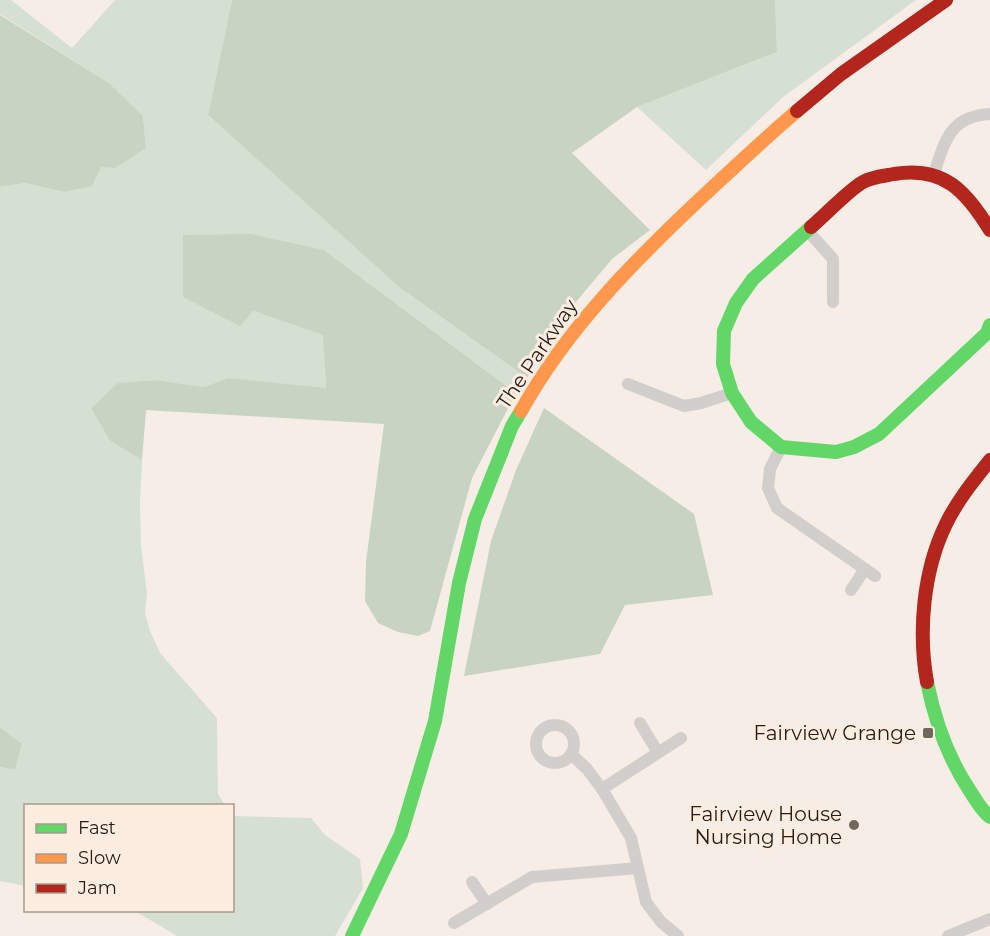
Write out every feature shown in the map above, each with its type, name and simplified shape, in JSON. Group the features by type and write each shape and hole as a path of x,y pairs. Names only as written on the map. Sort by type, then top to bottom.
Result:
{"main road":[{"name":"The Parkway","path":"352,936 401,834 435,721 459,583 475,519 512,426 532,391 561,347 590,310 657,239 760,143 841,74 946,0"},
{"path":"989,331 879,434 854,447 836,452 781,447 751,422 732,393 723,364 724,331 736,303 753,279 862,182 884,175 913,171 934,173 957,188 977,208 990,230"},
{"path":"990,460 958,505 943,531 933,560 923,623 928,687 942,735 952,761 984,812 990,817"}],"street":[{"path":"934,173 949,133 958,123 969,118 990,114"},
{"path":"807,230 833,259 833,302"},
{"path":"628,384 684,406 732,393"},
{"path":"781,447 770,469 768,488 777,508 870,573 851,590"},
{"path":"640,723 657,751"},
{"path":"602,789 657,751 681,738"},
{"path":"571,754 587,769 602,789 631,838 645,902 661,922 678,936"},
{"path":"454,923 532,877 638,868"},
{"path":"472,882 487,903"},
{"path":"948,936 990,919"}],"green space":[{"path":"0,0 11,0 72,48 115,0 232,0 208,115 399,287 527,378 516,393 324,250 253,311 324,335 326,389 228,378 204,387 156,380 119,383 91,408 110,441 142,460 140,502 141,546 147,593 145,613 160,653 217,718 218,794 224,804 24,804 24,886 0,881 0,767 15,770 22,744 0,727 0,187 25,183 64,192 101,167 146,148 143,116 109,83 0,14"},
{"path":"232,0 775,0 777,52 637,107 572,153 650,230 612,259 570,309 527,378 399,287 208,115"},
{"path":"775,0 916,0 783,97 706,170 637,107 777,52"},
{"path":"0,15 109,83 143,116 146,148 115,168 101,167 92,186 64,192 25,183 0,187"},
{"path":"251,234 324,250 516,393 472,478 430,631 418,636 398,632 378,623 365,601 366,562 384,424 146,410 142,460 110,441 91,408 118,383 156,380 204,387 228,378 326,388 323,335 253,311 240,326 183,297 183,235"},
{"path":"544,408 694,514 713,595 625,605 600,654 464,676 491,541 516,470"},
{"path":"0,727 22,744 15,770 0,767"},
{"path":"234,816 311,818 325,835 360,859 363,888 335,936 177,936 132,912 234,912"}],"traffic: fast":[{"path":"811,227 753,279 736,303 724,331 723,364 732,393 751,422 781,447 836,452 854,447 879,434 987,333 990,325"},
{"path":"352,936 401,834 435,721 459,583 475,519 512,426 521,411"},
{"path":"927,682 938,725 949,753 962,778 990,817"}],"traffic: slow":[{"path":"521,411 559,352 625,273 699,200 797,111"}],"traffic: jam":[{"path":"797,111 841,74 946,0"},
{"path":"811,227 844,196 863,182 878,177 911,173 927,174 952,184 972,204 990,230"},
{"path":"927,682 923,622 924,602 932,561 950,515 990,460"}],"place":[{"name":"Fairview Grange","path":"928,733"},
{"name":"Fairview House Nursing Home","path":"854,825"}]}
